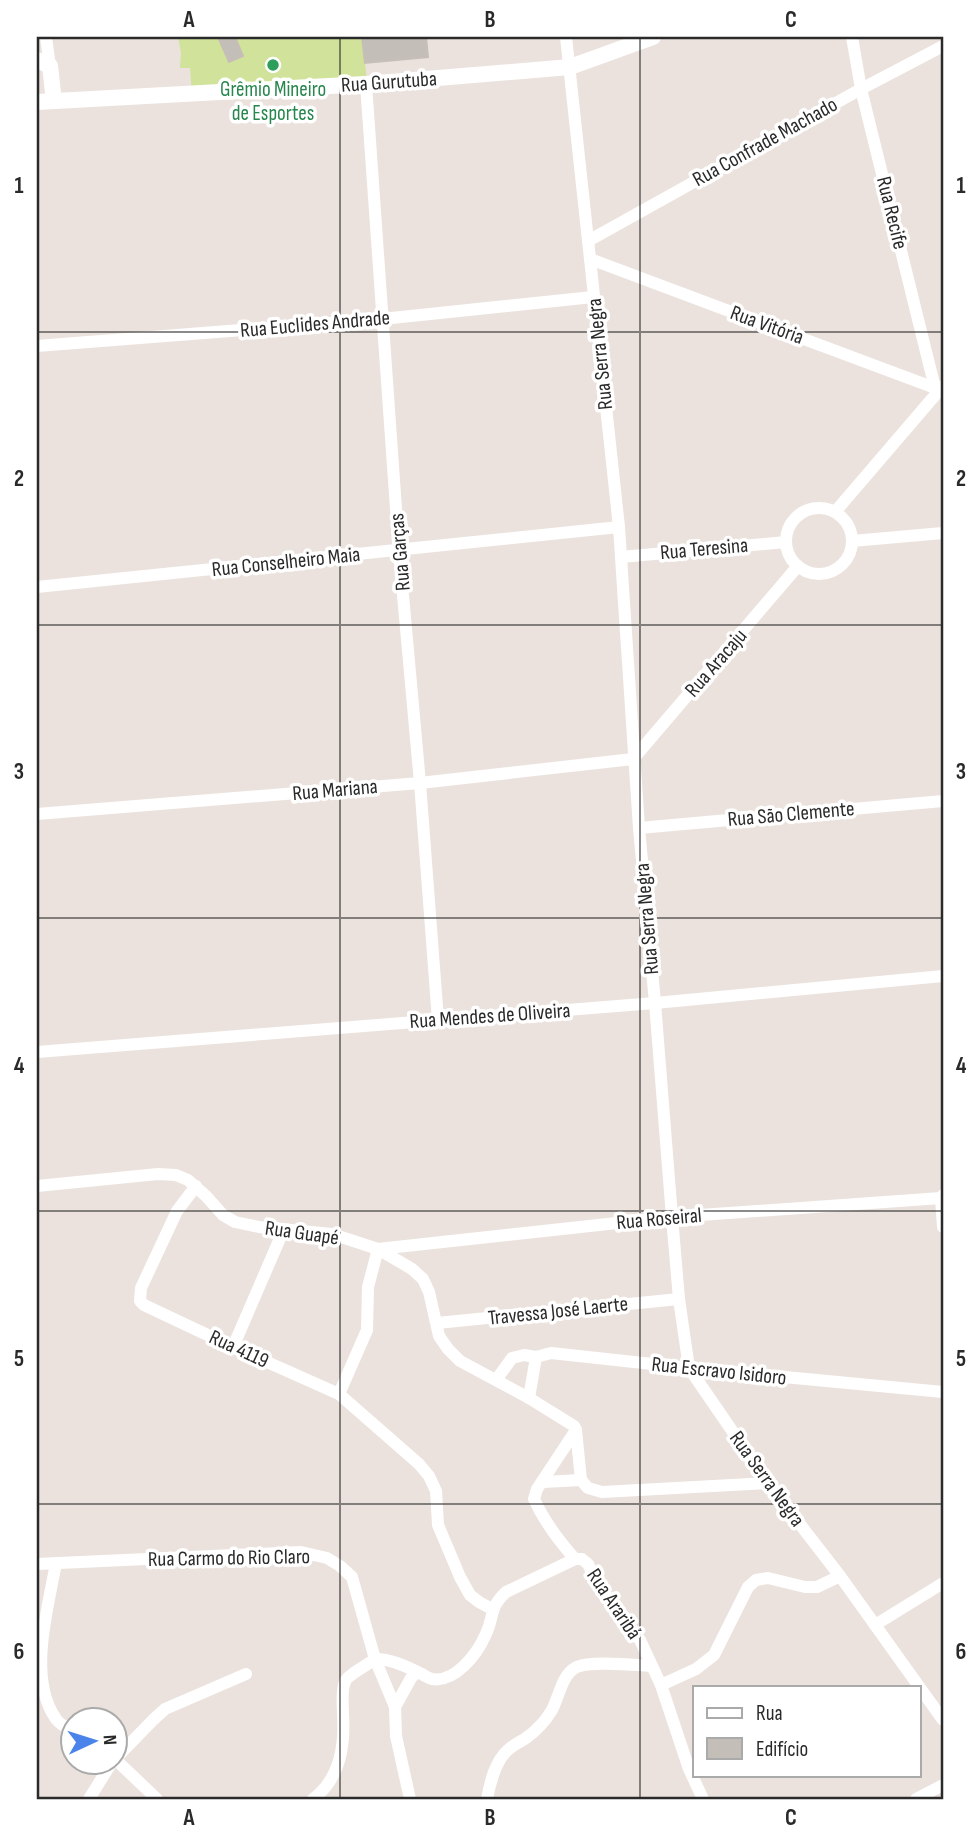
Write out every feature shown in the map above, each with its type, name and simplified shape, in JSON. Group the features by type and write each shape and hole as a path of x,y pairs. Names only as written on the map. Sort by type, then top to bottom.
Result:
{"street":[{"path":"46,37 43,63 54,101"},
{"name":"Rua Serra Negra","path":"566,37 619,527 633,758 656,1003 672,1217 689,1368 768,1483 840,1576 919,1686"},
{"name":"Rua Gurutuba","path":"37,102 366,84 569,67 653,37"},
{"name":"Rua Recife","path":"852,37 862,89 940,388"},
{"name":"Rua Confrade Machado","path":"588,241 943,46"},
{"name":"Rua Garças","path":"366,84 399,551 438,1020"},
{"name":"Rua Vitória","path":"590,259 940,388"},
{"name":"Rua Euclides Andrade","path":"37,346 382,319 593,297"},
{"path":"835,512 940,388"},
{"path":"816,508 835,512 847,524 852,541 845,561 837,568 817,574 807,572 792,560 786,542 787,532 797,516 816,508"},
{"name":"Rua Conselheiro Maia","path":"37,587 619,527"},
{"path":"852,541 943,533"},
{"name":"Rua Teresina","path":"621,556 786,542"},
{"name":"Rua Aracaju","path":"633,758 798,566"},
{"name":"Rua Mariana","path":"37,814 419,783 633,758"},
{"name":"Rua São Clemente","path":"639,828 943,801"},
{"name":"Rua Mendes de Oliveira","path":"37,1052 656,1003 943,976"},
{"name":"Rua Guapé","path":"37,1186 158,1174 176,1175 196,1186 228,1219 259,1227 332,1234 379,1250 412,1269 423,1279 429,1292 439,1336 447,1349 460,1361 572,1423 576,1430"},
{"name":"Rua 4119","path":"196,1186 177,1211 141,1288 140,1301 233,1348 339,1395 419,1464 436,1491 438,1525 453,1562 470,1595 492,1609"},
{"path":"942,1196 943,1227"},
{"name":"Rua Roseiral","path":"379,1250 672,1217 942,1196"},
{"path":"233,1348 285,1229"},
{"path":"339,1395 367,1331 368,1287 379,1250"},
{"name":"Travessa José Laerte","path":"437,1323 680,1299"},
{"name":"Rua Escravo Isidoro","path":"496,1380 512,1358 551,1353 943,1392"},
{"path":"529,1398 536,1357"},
{"path":"576,1430 581,1480 588,1488 602,1492 768,1483"},
{"name":"Rua Araribá","path":"576,1430 537,1489 534,1499 543,1517 575,1559 582,1559 588,1564 619,1617 640,1640 661,1685 689,1769 703,1799"},
{"path":"543,1482 581,1480"},
{"name":"Rua Carmo do Rio Claro","path":"37,1564 301,1552 327,1558 340,1566 352,1577 375,1659 395,1707 396,1736 410,1799"},
{"path":"313,1799 329,1784 341,1754 345,1681 375,1659 390,1660 432,1679 444,1678 459,1670 470,1658 490,1625 492,1609 506,1592 575,1559"},
{"path":"56,1563 41,1658 42,1683 47,1703 60,1723"},
{"path":"661,1685 696,1669 714,1655 748,1587 756,1580 768,1578 805,1587 817,1587 840,1576"},
{"path":"875,1625 943,1583"},
{"path":"487,1799 499,1762 507,1751 541,1724 552,1710 573,1669 584,1664 651,1666"},
{"path":"395,1707 417,1672"},
{"path":"130,1744 165,1709 246,1674"},
{"name":"Rua Serra Negra","path":"920,1688 943,1720"},
{"path":"130,1775 157,1799"},
{"path":"89,1799 104,1776"},
{"path":"916,1799 943,1784"}],"green space":[{"name":"Grêmio Mineiro de Esportes","path":"178,37 362,37 367,80 192,95 190,68 180,68"}],"building":[{"path":"218,37 235,37 243,56 229,62"},
{"path":"362,37 426,37 428,57 365,63"}],"place":[{"name":"Grêmio Mineiro de Esportes","path":"273,65"}]}
